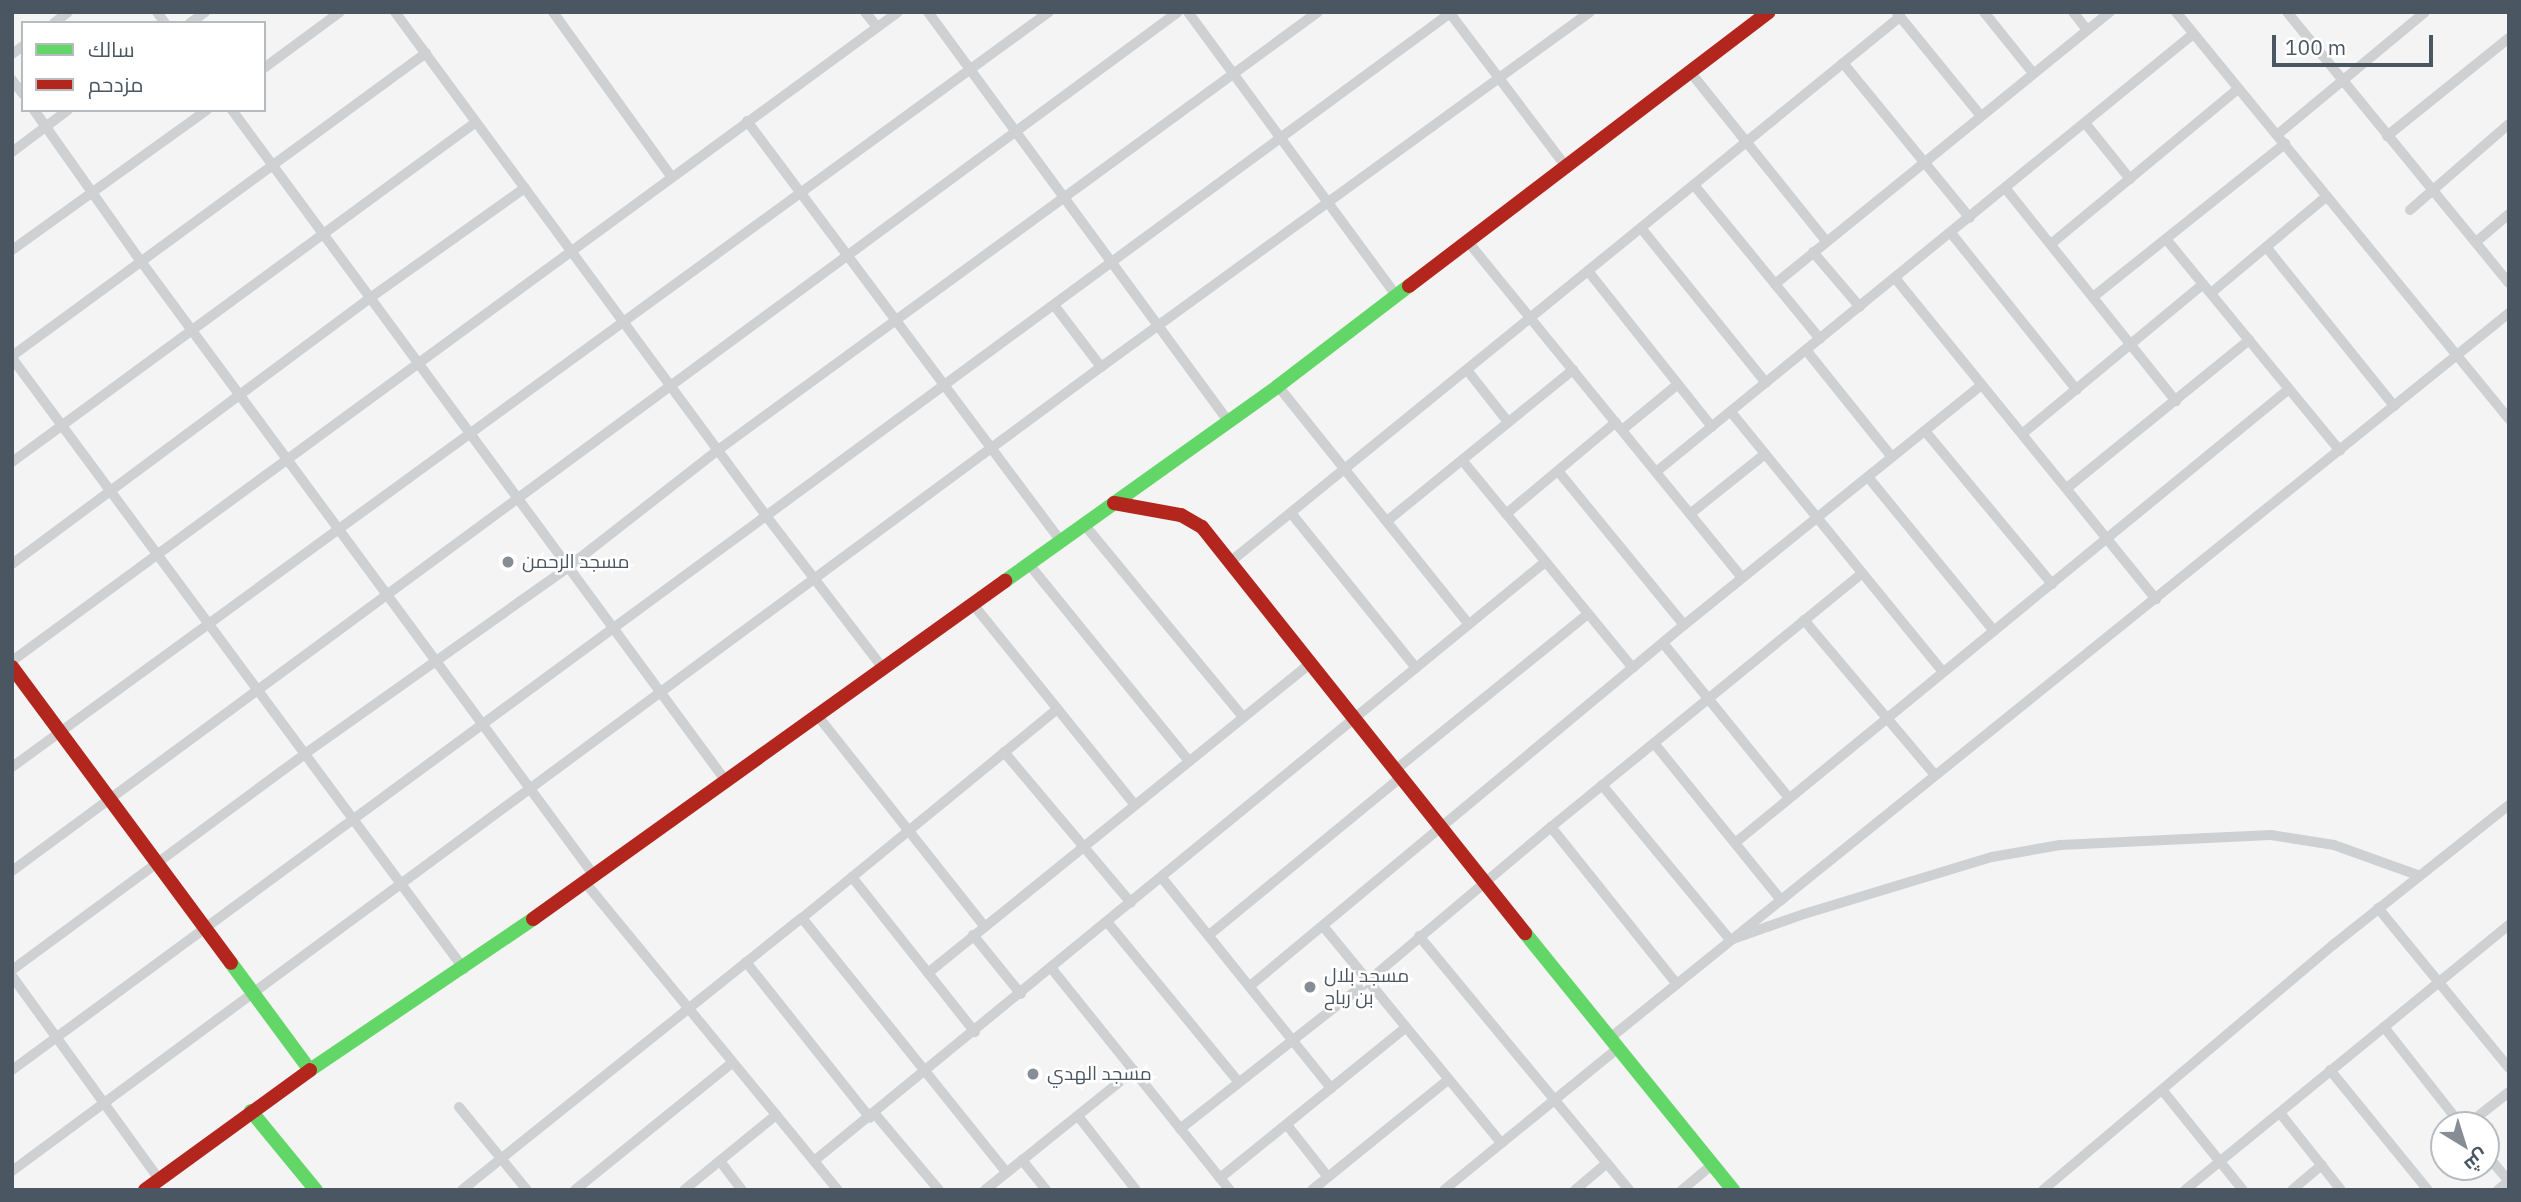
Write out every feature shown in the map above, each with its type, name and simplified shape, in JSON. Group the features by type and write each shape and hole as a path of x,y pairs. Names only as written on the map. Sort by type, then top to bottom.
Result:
{"street":[{"path":"266,67 340,12"},
{"path":"553,12 671,176"},
{"path":"866,12 877,27"},
{"path":"12,661 898,12"},
{"path":"928,12 1228,421"},
{"path":"12,767 210,624 338,527 1049,12"},
{"path":"12,872 1178,12"},
{"path":"1188,12 1397,296"},
{"path":"12,970 306,753 567,568 718,450 1318,12"},
{"path":"12,1171 1101,367 1500,80 1590,12"},
{"path":"1742,12 1752,25"},
{"path":"145,1190 310,1070 464,969 724,780 1278,386 1769,12"},
{"path":"1984,12 2033,73"},
{"path":"2073,12 2087,30"},
{"path":"1775,284 2110,12"},
{"path":"2175,12 2509,419"},
{"path":"2287,12 2509,283"},
{"path":"2093,297 2166,239 2281,140 2341,81 2425,12"},
{"path":"12,1070 1450,13 1567,168"},
{"path":"400,14 476,122 767,517 882,667"},
{"path":"1230,562 1748,141 1898,14 1981,116"},
{"path":"1656,472 2193,34"},
{"path":"2387,136 2509,38"},
{"path":"426,53 270,164 12,357 464,969"},
{"path":"1843,63 1970,218"},
{"path":"1690,73 1748,141 1826,241"},
{"path":"2051,244 2238,89"},
{"path":"36,112 140,260 531,788 589,877 688,1009 838,1190"},
{"path":"12,152 65,112"},
{"path":"12,250 204,112"},
{"path":"233,112 724,780"},
{"path":"747,121 1060,540"},
{"path":"12,462 476,122"},
{"path":"2085,123 2130,178"},
{"path":"2410,210 2509,124"},
{"path":"1694,185 1820,339"},
{"path":"12,564 370,298 525,188"},
{"path":"2006,189 2176,401"},
{"path":"2211,293 2327,196"},
{"path":"2476,242 2509,214"},
{"path":"1641,228 1766,383"},
{"path":"1951,233 2077,390"},
{"path":"2166,239 2340,451"},
{"path":"1469,243 1742,578"},
{"path":"2267,248 2394,406"},
{"path":"1814,252 1860,307"},
{"path":"1588,271 1712,427"},
{"path":"1895,278 2156,599"},
{"path":"2022,434 2203,284"},
{"path":"1054,305 1101,367"},
{"path":"1444,1190 1555,1100 1676,983 2509,313"},
{"path":"2067,488 2249,340"},
{"path":"1806,351 1892,457"},
{"path":"1467,370 1508,422"},
{"path":"1387,521 1573,370"},
{"path":"1506,514 1559,471 1678,384"},
{"path":"1250,986 1684,625 1981,385"},
{"path":"1278,386 1469,624"},
{"path":"1735,843 2289,389"},
{"path":"1731,412 1943,672"},
{"path":"1925,431 2052,584"},
{"path":"1690,514 1765,454"},
{"path":"1462,460 1633,668"},
{"path":"1559,471 1684,625"},
{"path":"1868,477 1994,631"},
{"path":"1114,503 1181,515 1194,520 1733,1190"},
{"path":"1291,513 1416,668"},
{"path":"1083,523 1243,717"},
{"path":"814,1161 1052,969 1545,562"},
{"path":"1028,563 1189,761"},
{"path":"1180,1129 1368,981 1551,827 1861,574"},
{"path":"972,603 1134,804"},
{"path":"1209,935 1588,614"},
{"path":"1804,620 1935,775"},
{"path":"1663,643 1789,798"},
{"path":"928,973 1310,664"},
{"path":"12,667 310,1070"},
{"path":"462,1190 802,918 1057,709"},
{"path":"817,715 984,926"},
{"path":"1654,743 1781,900"},
{"path":"1004,752 1131,903"},
{"path":"1602,785 1730,940"},
{"path":"2043,1190 2378,908 2509,805"},
{"path":"1551,827 1676,983"},
{"path":"1730,940 1804,914 1992,857 2060,845 2271,835 2334,845 2420,876"},
{"path":"852,877 975,1032"},
{"path":"1163,877 1331,1088"},
{"path":"2378,908 2509,1068"},
{"path":"802,918 1006,1172"},
{"path":"1108,923 1238,1081"},
{"path":"2185,1190 2509,925"},
{"path":"1323,926 1501,1143"},
{"path":"973,935 1021,994"},
{"path":"1419,936 1629,1190"},
{"path":"746,962 872,1116 939,1190"},
{"path":"1052,969 1230,1190"},
{"path":"12,976 159,1179"},
{"path":"2384,1027 2450,1111"},
{"path":"1220,1178 1405,1028"},
{"path":"575,1190 732,1063"},
{"path":"985,1190 1134,1070"},
{"path":"2330,1070 2428,1190"},
{"path":"1312,1190 1448,1080"},
{"path":"2163,1091 2243,1190"},
{"path":"2485,1111 2509,1092"},
{"path":"458,1107 527,1190"},
{"path":"251,1111 316,1190"},
{"path":"2280,1113 2341,1190"},
{"path":"684,1190 776,1115"},
{"path":"1077,1116 1136,1190"},
{"path":"1287,1125 1328,1177"},
{"path":"1022,1160 1046,1190"},
{"path":"720,1161 742,1190"},
{"path":"1575,1190 1607,1163"},
{"path":"1682,1190 1713,1164"},
{"path":"2292,1190 2322,1165"},
{"path":"2497,1190 2509,1181"}],"traffic: fast":[{"path":"1005,581 1278,386 1409,286"},
{"path":"231,963 310,1070 533,919"},
{"path":"1525,933 1733,1190"},
{"path":"251,1111 316,1190"}],"traffic: jam":[{"path":"1409,286 1769,12"},
{"path":"1114,503 1181,515 1202,527 1525,933"},
{"path":"533,919 1005,581"},
{"path":"12,667 231,963"},
{"path":"145,1190 310,1070"}],"place":[{"name":"مسجد الرحمن","path":"508,562"},
{"name":"مسجد بلال بن رباح","path":"1310,987"},
{"name":"مسجد الهدي","path":"1033,1074"}]}
